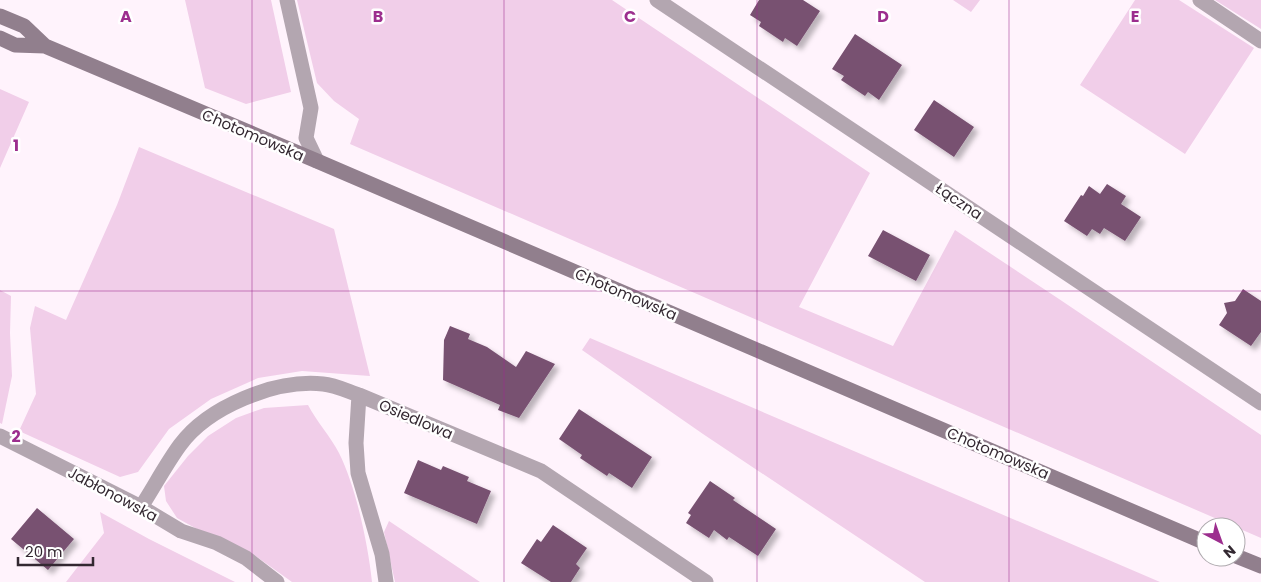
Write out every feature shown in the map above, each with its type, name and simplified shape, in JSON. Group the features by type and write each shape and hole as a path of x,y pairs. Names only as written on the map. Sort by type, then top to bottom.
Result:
{"street":[{"path":"287,0 311,108 306,138 317,161"},
{"name":"Łączna","path":"657,0 1261,403"},
{"path":"1200,0 1261,41"},
{"name":"Chotomowska","path":"0,16 24,26 44,46"},
{"name":"Chotomowska","path":"0,38 15,45 44,46 317,161 1196,539"},
{"name":"Osiedlowa","path":"142,507 180,444 221,408 265,390 294,385 322,384 338,387 359,395 541,471 706,582"},
{"path":"359,395 356,442 358,473 382,554 386,582"},
{"name":"Jabłonowska","path":"0,436 142,507 181,531 217,543 246,558 277,582"},
{"path":"1246,560 1261,566"}],"shaded area":[{"path":"185,0 271,0 291,92 246,104 205,88"},
{"path":"297,0 612,0 870,173 799,307 893,346 955,230 1261,435 1261,538 1246,532 1246,517 1212,517 350,144 359,119 334,101 317,83"},
{"path":"953,0 980,0 971,12"},
{"path":"1135,0 1179,0 1254,48 1185,154 1080,85"},
{"path":"1215,0 1261,0 1261,29"},
{"path":"0,89 29,102 0,168"},
{"path":"139,147 334,229 370,376 302,371 258,378 211,399 169,429 138,472 120,477 19,431 36,394 30,328 35,306 66,320 117,205"},
{"path":"0,290 11,296 12,376 2,424 0,423"},
{"path":"590,338 1160,582 925,582 703,434 582,350"},
{"path":"308,405 339,453 351,482 368,551 372,582 292,582 257,557 177,518 166,501 164,486 188,456 208,436 236,418 264,408"},
{"path":"100,512 235,582 66,582 104,533"},
{"path":"389,521 480,582 395,582 384,532"}],"building":[{"path":"759,0 803,0 820,11 797,46 785,38 783,42 759,26 761,22 750,15"},
{"path":"855,34 902,65 879,100 868,92 865,96 841,80 844,76 832,69"},
{"path":"934,100 974,127 954,157 914,130"},
{"path":"1107,184 1126,196 1121,204 1141,217 1125,241 1104,228 1100,234 1092,229 1087,236 1064,221 1089,186 1100,194"},
{"path":"883,230 930,255 916,281 868,256"},
{"path":"1243,289 1261,301 1261,332 1251,346 1219,325 1227,313 1224,303 1235,301"},
{"path":"450,326 470,334 468,339 487,347 516,367 526,351 555,364 519,418 498,410 500,405 443,380 444,340"},
{"path":"579,409 652,457 632,488 609,473 607,476 580,458 582,455 559,439"},
{"path":"418,460 441,470 443,466 469,477 467,481 491,491 477,524 404,493"},
{"path":"710,481 735,498 733,500 776,529 758,556 729,537 727,540 714,530 709,538 686,523 691,515 688,513"},
{"path":"37,508 74,539 48,570 11,539"},
{"path":"553,525 587,548 576,564 580,568 571,582 551,582 521,563 537,539 541,542"}]}
